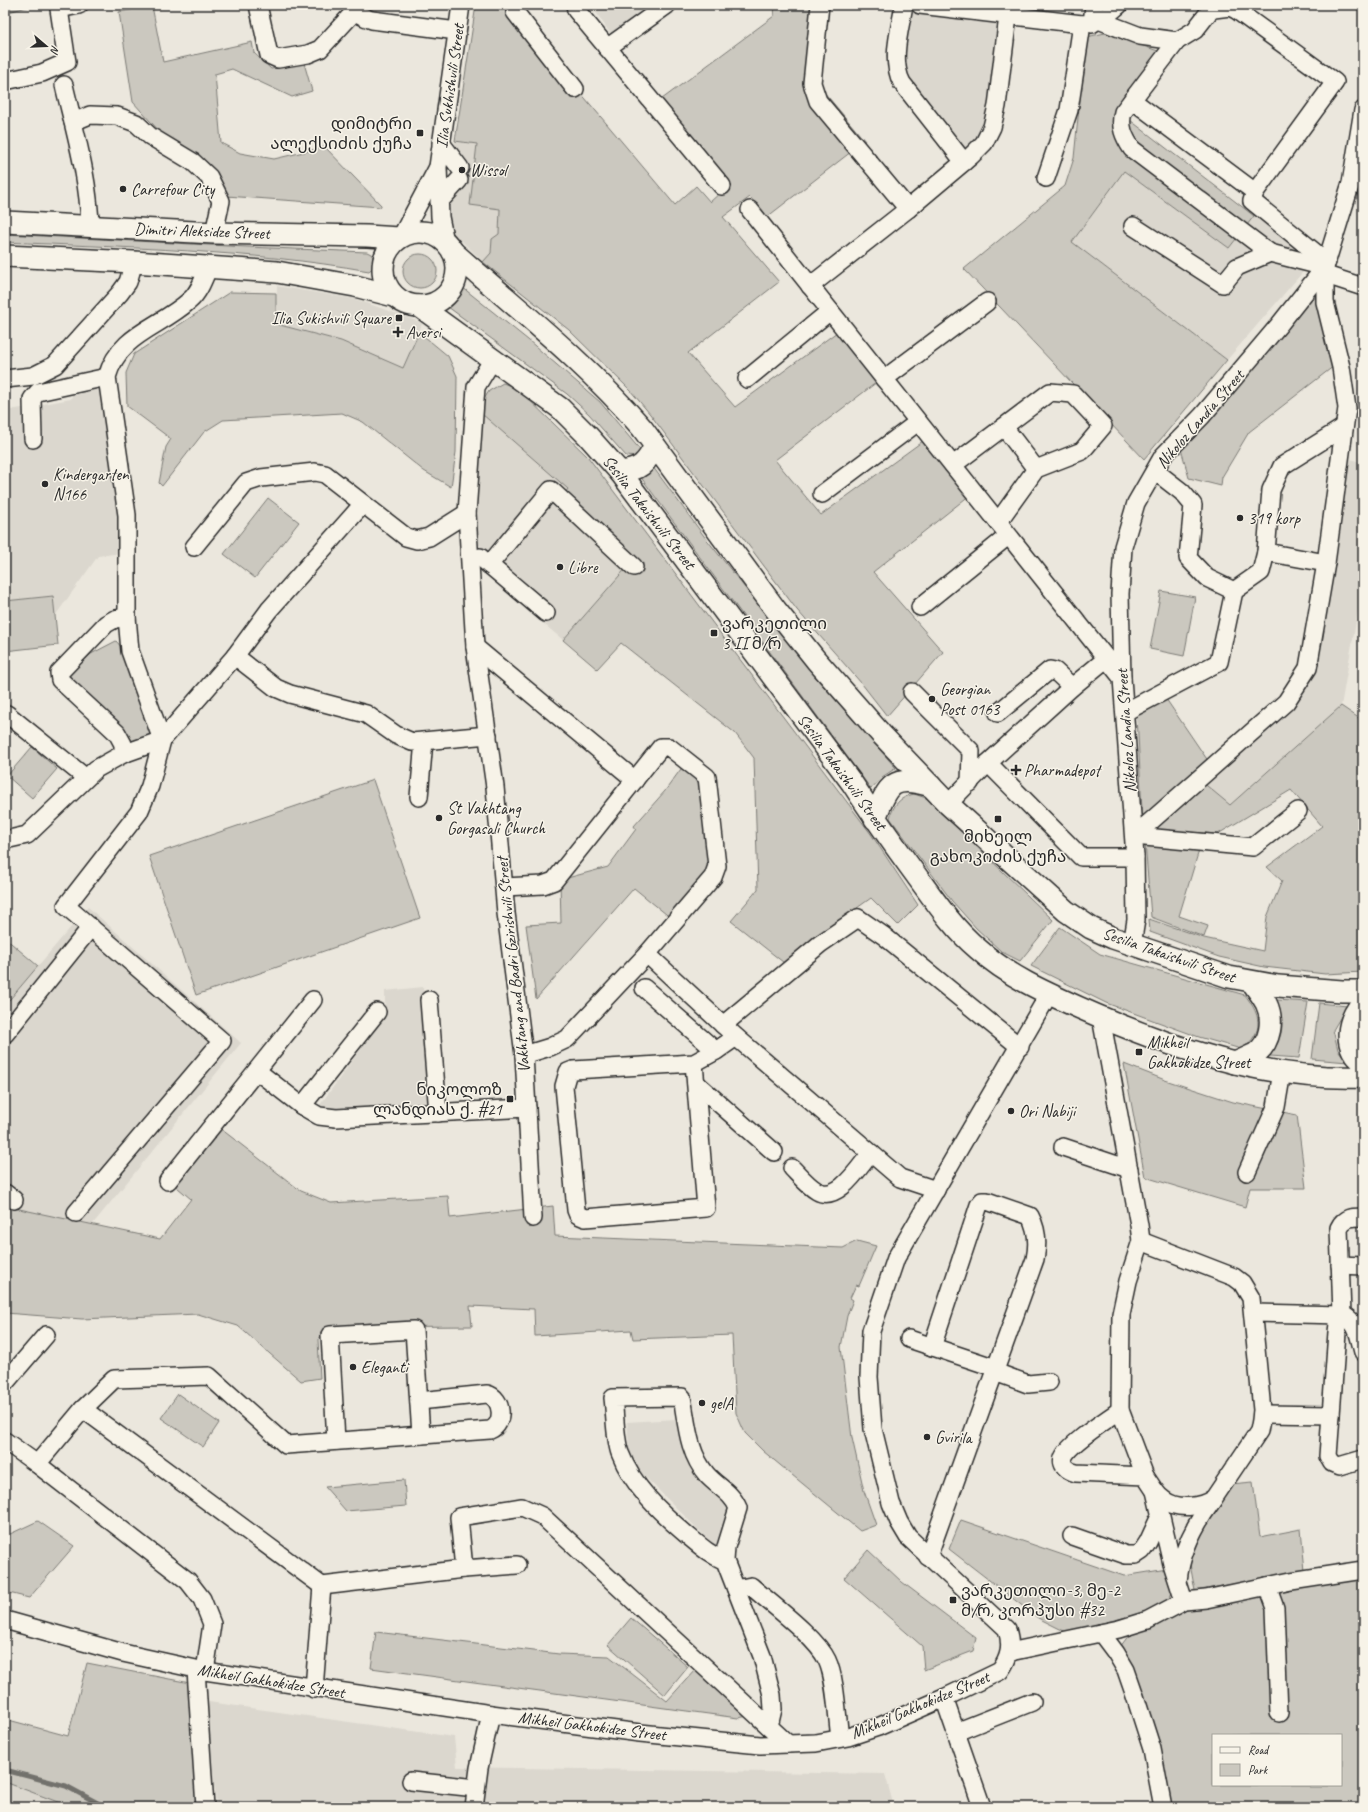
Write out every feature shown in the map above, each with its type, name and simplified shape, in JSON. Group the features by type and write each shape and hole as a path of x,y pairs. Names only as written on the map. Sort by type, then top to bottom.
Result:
{"main road":[{"name":"Dimitri Aleksidze Street","path":"5,222 214,233 400,237"},
{"path":"412,232 424,232 436,235 449,247 456,263 456,274 454,284 448,293 439,300 419,306 401,301 394,296 387,285 383,272 384,259 390,247 400,237 412,232"},
{"name":"Sesilia Takaishvili Street","path":"449,247 590,373 619,402 655,446 776,610 816,660 948,804 1066,911 1091,928 1132,945 1204,970 1252,982 1313,989 1363,991"},
{"name":"Dimitri Aleksidze Street","path":"5,256 209,266 277,272 355,286 394,296"},
{"name":"Sesilia Takaishvili Street","path":"419,306 560,408 588,436 620,472 852,783 875,819 958,930 996,964 1016,978 1101,1017 1198,1052 1235,1063 1282,1072 1302,1075 1363,1077"},
{"path":"620,472 632,471 642,466 648,460 655,446"},
{"path":"875,819 884,796 896,783 902,781 913,781 932,786"},
{"path":"1235,1063 1256,1053 1265,1043 1269,1034 1270,1022 1266,1004 1252,982"},
{"path":"1363,1002 1353,1017 1348,1039 1351,1048 1363,1062"}],"street":[{"path":"5,81 42,74 67,62 59,9 79,5"},
{"path":"258,5 266,47 269,55 278,59 308,54 320,49 354,8 363,17 372,20 458,31"},
{"name":"Ilia Sukhishvili Street","path":"449,247 442,232 438,167 461,5"},
{"path":"575,5 576,10 722,186"},
{"path":"607,48 667,5"},
{"path":"820,5 812,83 818,101 908,209"},
{"path":"904,5 895,62 897,74 902,83 964,162"},
{"path":"920,5 1008,16 1092,23 1140,36 1177,41"},
{"path":"1046,178 1069,110 1092,23 1094,5"},
{"path":"1092,23 1119,5"},
{"path":"1326,268 1255,206 1252,201 1254,192 1335,82 1236,10 1230,7 1214,9 1209,12 1195,30 1177,41 1132,100 1124,112 1121,122 1124,138 1132,149 1270,253 1326,268 1363,287"},
{"path":"511,11 574,89"},
{"path":"810,286 908,209 964,162 984,143 992,127 997,106 1008,16"},
{"path":"64,85 84,166 90,207 90,227"},
{"path":"1132,100 1254,192"},
{"name":"Nikoloz Landia Street","path":"1132,945 1136,920 1135,857 1122,678 1120,594 1123,547 1136,503 1163,456 1207,411 1326,268 1351,183 1363,110"},
{"path":"73,122 90,115 117,116 136,123 150,136 194,162 209,177 222,201 214,233"},
{"path":"440,202 460,174 441,143"},
{"name":"Ilia Sukhishvili Street","path":"400,237 438,167"},
{"path":"750,210 1122,678"},
{"path":"1133,226 1223,284 1237,267 1270,253"},
{"path":"5,379 33,376 55,365 120,293 128,282 134,262"},
{"path":"162,740 130,651 126,617 127,514 107,377 110,365 126,344 190,301 200,286 209,266"},
{"path":"1134,836 1286,702 1308,668 1326,563 1344,427 1348,408 1341,367 1325,302 1326,268"},
{"path":"884,379 987,302"},
{"path":"747,379 830,311"},
{"name":"Vakhtang and Badri Gzirishvili Street","path":"493,359 476,387 467,513 475,646 495,787 504,887 524,1055 533,1218"},
{"path":"33,439 32,399 38,392 107,377"},
{"path":"953,466 1050,392 1073,394 1103,426 1082,451 1036,469 998,522"},
{"path":"822,494 918,422"},
{"path":"1004,427 1036,469"},
{"path":"1125,712 1219,662 1234,591 1261,572 1266,552 1271,490 1282,466 1344,427"},
{"path":"1155,471 1182,492 1193,505 1188,558 1207,578 1234,591"},
{"path":"194,547 246,483 261,478 315,472 325,474 406,537 418,540 429,537 467,513"},
{"path":"488,565 551,490 634,567"},
{"path":"76,1213 222,1041 66,906 139,812 150,786 162,740 235,656 269,610 363,504"},
{"path":"920,607 1008,536"},
{"path":"469,548 546,613"},
{"path":"1266,552 1326,563"},
{"path":"123,754 122,744 117,733 60,680 58,673 106,624 115,619 126,617"},
{"path":"475,646 635,780"},
{"path":"235,656 276,688 290,694 366,714 404,740 412,742 488,735"},
{"path":"948,804 988,763 1072,687 1106,659"},
{"path":"998,713 1050,670 1055,671 1072,687"},
{"path":"912,692 971,751 970,783"},
{"path":"7,714 86,778"},
{"path":"5,840 27,835 96,769 123,754 162,740"},
{"path":"419,797 424,741"},
{"path":"504,887 543,885 554,881 661,747 669,747 704,773 708,782 717,866 713,877 647,954 567,1039 550,1047 524,1055"},
{"path":"988,763 1081,856 1135,857"},
{"path":"1134,836 1253,847 1298,811"},
{"path":"724,1025 820,944 858,918 884,936 1020,1047"},
{"path":"5,1034 91,927"},
{"path":"647,954 736,1037 900,1178 936,1190"},
{"path":"644,988 716,1052"},
{"path":"1049,994 1020,1047 896,1258 870,1331 869,1377 873,1429 898,1522 908,1537 928,1557 1007,1630 1010,1638 1010,1652 1101,1633 1148,1620 1184,1601 1206,1599 1267,1586 1363,1570"},
{"path":"168,1181 313,1000"},
{"path":"428,1000 438,1113"},
{"path":"302,1106 377,1012"},
{"path":"1101,1017 1141,1241 1126,1288 1121,1314 1120,1410 1145,1476 1154,1491 1164,1501 1188,1507 1201,1505 1214,1498"},
{"path":"694,1063 706,1208 585,1218 578,1214 576,1210 564,1086 568,1072 573,1070 694,1063 716,1052 736,1037"},
{"path":"257,1071 302,1106 319,1116 336,1118 527,1108"},
{"path":"1247,1172 1276,1107 1282,1072"},
{"path":"696,1084 774,1152"},
{"path":"1063,1147 1129,1169"},
{"path":"792,1168 818,1191 828,1194 840,1190 871,1153"},
{"path":"928,1557 1035,1259 1037,1246 1033,1221 1030,1216 987,1201 978,1205 932,1347"},
{"path":"1363,1217 1346,1219 1339,1228 1342,1315 1338,1324 1328,1456 1332,1464 1339,1466 1363,1459"},
{"path":"1141,1241 1234,1277 1242,1283 1251,1298 1253,1313 1262,1414 1259,1431 1198,1519 1182,1558 1178,1583"},
{"path":"1340,1266 1363,1266"},
{"path":"1253,1313 1342,1315 1348,1317 1354,1323 1363,1352"},
{"path":"336,1441 330,1335 414,1330 421,1435"},
{"path":"5,1383 46,1335"},
{"path":"909,1339 995,1370 1028,1384 1049,1382"},
{"path":"37,1464 83,1409 114,1379 209,1376 286,1445 490,1430 495,1428 501,1418 496,1398 487,1394 419,1401"},
{"path":"725,1561 712,1556 662,1514 643,1492 630,1473 619,1452 613,1398 682,1397 690,1447 696,1461 707,1476 734,1499 738,1508 726,1547 725,1561 762,1656 772,1695 773,1709 769,1726"},
{"path":"83,1409 322,1586 464,1568 517,1565"},
{"path":"1120,1410 1072,1447 1064,1456 1062,1462 1068,1471 1076,1473 1145,1476"},
{"path":"1262,1414 1331,1415"},
{"path":"5,1442 37,1464 188,1581 202,1599 212,1624 201,1670 205,1807"},
{"path":"1154,1491 1172,1564 1184,1601"},
{"path":"464,1568 459,1517 522,1507 542,1516 788,1744"},
{"path":"1136,1555 1142,1551 1148,1542 1160,1516"},
{"path":"1072,1536 1126,1555 1163,1559 1172,1564"},
{"path":"314,1688 322,1586"},
{"path":"736,1589 751,1586 817,1645 828,1661 832,1678 840,1738"},
{"path":"1267,1586 1274,1608 1279,1713"},
{"name":"Mikheil Gakhokidze Street","path":"5,1620 123,1653 201,1670 491,1714 640,1733 752,1744 816,1743 878,1727 1000,1671 1006,1663 1010,1652"},
{"path":"1101,1633 1116,1653 1126,1670 1152,1749 1163,1807"},
{"path":"944,1698 982,1807"},
{"path":"956,1732 1032,1702"},
{"path":"474,1807 476,1788 491,1714"},
{"path":"411,1781 476,1788"}],"shaded area":[{"path":"591,5 659,5 614,39"},
{"path":"907,7 998,18 988,118 981,138 962,154 901,71"},
{"path":"455,141 477,143 470,205 500,209 499,234 491,245 491,253 484,262 455,235 449,224"},
{"path":"1124,171 1229,248 1254,216 1314,259 1227,360 1072,242"},
{"path":"277,286 355,299 422,324 403,368 341,341 276,324"},
{"name":"Kindergarten N166","path":"102,389 120,521 122,553 98,556 55,616 52,596 5,601 5,411 71,399 73,392"},
{"path":"482,414 569,489 555,507 627,567 563,640 532,614 546,601 473,540"},
{"path":"1344,457 1363,463 1363,582 1341,706 1230,805 1200,781 1297,695"},
{"path":"88,907 241,1043 92,1225 5,1206 5,1005"},
{"path":"423,987 433,1106 330,1112 320,1105 373,1032 385,1003 385,991"},
{"path":"677,1419 683,1452 692,1468 736,1512 720,1551 630,1462 627,1422"},
{"path":"209,1702 454,1737 457,1767 885,1774 894,1807 217,1807 205,1716"},
{"path":"5,1782 71,1807 5,1807"}],"green space":[{"path":"5,5 34,5 5,13"},
{"path":"476,5 506,5 514,22 553,60 675,205 696,186 710,202 721,192 658,102 774,16 775,5 828,5 818,85 865,141 767,217 750,197 723,217 779,282 688,353 735,407 837,332 877,382 775,460 821,515 923,441 970,495 873,572 943,652 887,716 862,684 797,610 650,414 630,390 569,330 483,262 491,253 492,239 499,234 500,209 470,205 477,144 455,141"},
{"path":"152,6 163,62 252,42 254,53 271,69 304,63 312,91 292,97 232,69 215,74 221,143 240,153 274,159 325,147 381,205 381,207 226,196 219,179 200,161 169,142 133,102 119,12"},
{"path":"1105,33 1161,52 1117,110 1254,216 1229,248 1124,171 1072,242 1227,360 1144,459 964,269 1065,186 1074,158 1086,37"},
{"path":"5,234 367,252 371,254 374,263 373,267 369,271 279,258 233,254 142,248 5,242"},
{"path":"420,254 432,259 437,271 432,283 420,288 408,283 403,271 408,259"},
{"path":"462,287 528,340 600,402 641,451 637,457 626,456 589,414 567,394 448,307 456,298"},
{"path":"230,292 276,293 276,324 341,341 403,368 419,332 448,356 457,376 456,452 451,487 424,471 363,422 342,413 223,420 204,432 162,486 159,483 166,447 171,439 127,406 126,373 134,354"},
{"path":"1314,296 1334,366 1249,432 1222,477 1221,486 1189,478 1181,449"},
{"path":"503,383 518,389 588,457 871,834 918,905 898,925 871,898 843,918 788,966 731,921 758,889 754,758 735,733 621,643 597,669 563,640 627,567 555,506 568,489 482,414 475,414 489,391"},
{"path":"653,467 704,536 817,679 896,768 882,777 871,789 640,476 648,474"},
{"path":"268,498 299,522 255,578 224,554"},
{"path":"1161,591 1195,597 1184,656 1150,649"},
{"path":"53,596 58,645 5,651 5,601"},
{"path":"116,641 123,649 154,736 130,742 67,677 91,654"},
{"path":"1166,699 1215,771 1201,781 1230,805 1341,706 1363,721 1363,972 1325,974 1264,967 1219,957 1150,932 1149,919 1204,938 1263,951 1267,917 1282,881 1267,867 1322,826 1291,790 1218,834 1143,829 1137,716"},
{"path":"32,747 57,769 32,798 7,776"},
{"path":"686,762 704,779 713,870 672,919 634,888 536,999 526,925 561,923 560,880 608,867 636,829 634,826 665,791"},
{"path":"373,780 420,918 196,995 149,856"},
{"path":"914,794 926,798 1053,920 1020,961 1002,952 976,928 952,901 890,818 895,805 901,799"},
{"path":"1145,842 1200,847 1179,916 1208,926 1204,937 1151,917"},
{"path":"1060,927 1100,954 1245,995 1255,1010 1258,1021 1258,1027 1251,1041 1241,1049 1199,1037 1106,1003 1031,966"},
{"path":"5,938 38,966 5,1005"},
{"path":"1277,1000 1308,1002 1299,1058 1270,1056 1275,1049 1282,1029 1280,1008"},
{"path":"1319,1003 1347,1006 1333,1030 1338,1050 1348,1062 1312,1059"},
{"path":"1124,1064 1165,1080 1233,1102 1297,1115 1306,1188 1250,1188 1245,1207 1145,1177"},
{"path":"221,1129 301,1191 331,1203 448,1196 450,1218 553,1206 555,1236 843,1248 857,1241 876,1246 859,1286 856,1285 850,1298 853,1300 847,1316 841,1347 852,1438 864,1491 876,1525 860,1531 763,1451 745,1433 736,1413 732,1335 633,1339 631,1330 535,1336 534,1309 470,1306 472,1326 333,1327 318,1339 320,1378 301,1381 238,1326 198,1314 82,1319 5,1313 5,1206 160,1239 191,1199 171,1182"},
{"path":"178,1394 219,1423 203,1447 161,1418"},
{"path":"404,1480 406,1506 346,1511 325,1487"},
{"path":"1253,1482 1260,1537 1301,1529 1305,1571 1195,1591 1190,1564 1205,1524 1231,1484"},
{"path":"961,1520 1124,1576 1167,1569 1175,1588 1168,1600 1143,1613 1066,1632 1038,1618 949,1549"},
{"path":"38,1521 74,1546 29,1598 5,1592 5,1534 10,1534"},
{"path":"868,1550 902,1582 976,1638 973,1651 924,1670 922,1646 844,1578"},
{"path":"1363,1574 1363,1807 1169,1807 1120,1647 1132,1631 1186,1609"},
{"path":"631,1618 688,1667 665,1695 608,1645"},
{"path":"376,1632 559,1654 609,1656 667,1701 695,1670 748,1716 738,1718 371,1668"},
{"path":"87,1663 190,1683 196,1807 71,1807 5,1782 5,1719 68,1736"}],"waterway":[{"path":"5,1770 66,1786 105,1807"}],"place":[{"name":"დიმიტრი ალექსიძის ქუჩა","path":"420,133"},
{"name":"Wissol","path":"462,170"},
{"name":"Carrefour City","path":"123,189"},
{"name":"Ilia Sukishvili Square","path":"399,318"},
{"name":"Aversi","path":"398,332"},
{"name":"Kindergarten N166","path":"45,484"},
{"name":"319 korp","path":"1240,518"},
{"name":"Libre","path":"560,567"},
{"name":"ვარკეთილი 3 II მ/რ","path":"714,633"},
{"name":"Georgian Post 0163","path":"932,699"},
{"name":"Pharmadepot","path":"1016,770"},
{"name":"St Vakhtang Gorgasali Church","path":"439,818"},
{"name":"მიხეილ გახოკიძის ქუჩა","path":"998,819"},
{"name":"Mikheil Gakhokidze Street","path":"1139,1052"},
{"name":"ნიკოლოზ ლანდიას ქ. #21","path":"510,1099"},
{"name":"Ori Nabiji","path":"1011,1111"},
{"name":"Eleganti","path":"353,1367"},
{"name":"gelA","path":"702,1403"},
{"name":"Gvirila","path":"927,1437"},
{"name":"ვარკეთილი-3, მე-2 მ/რ, კორპუსი #32","path":"953,1600"}]}
